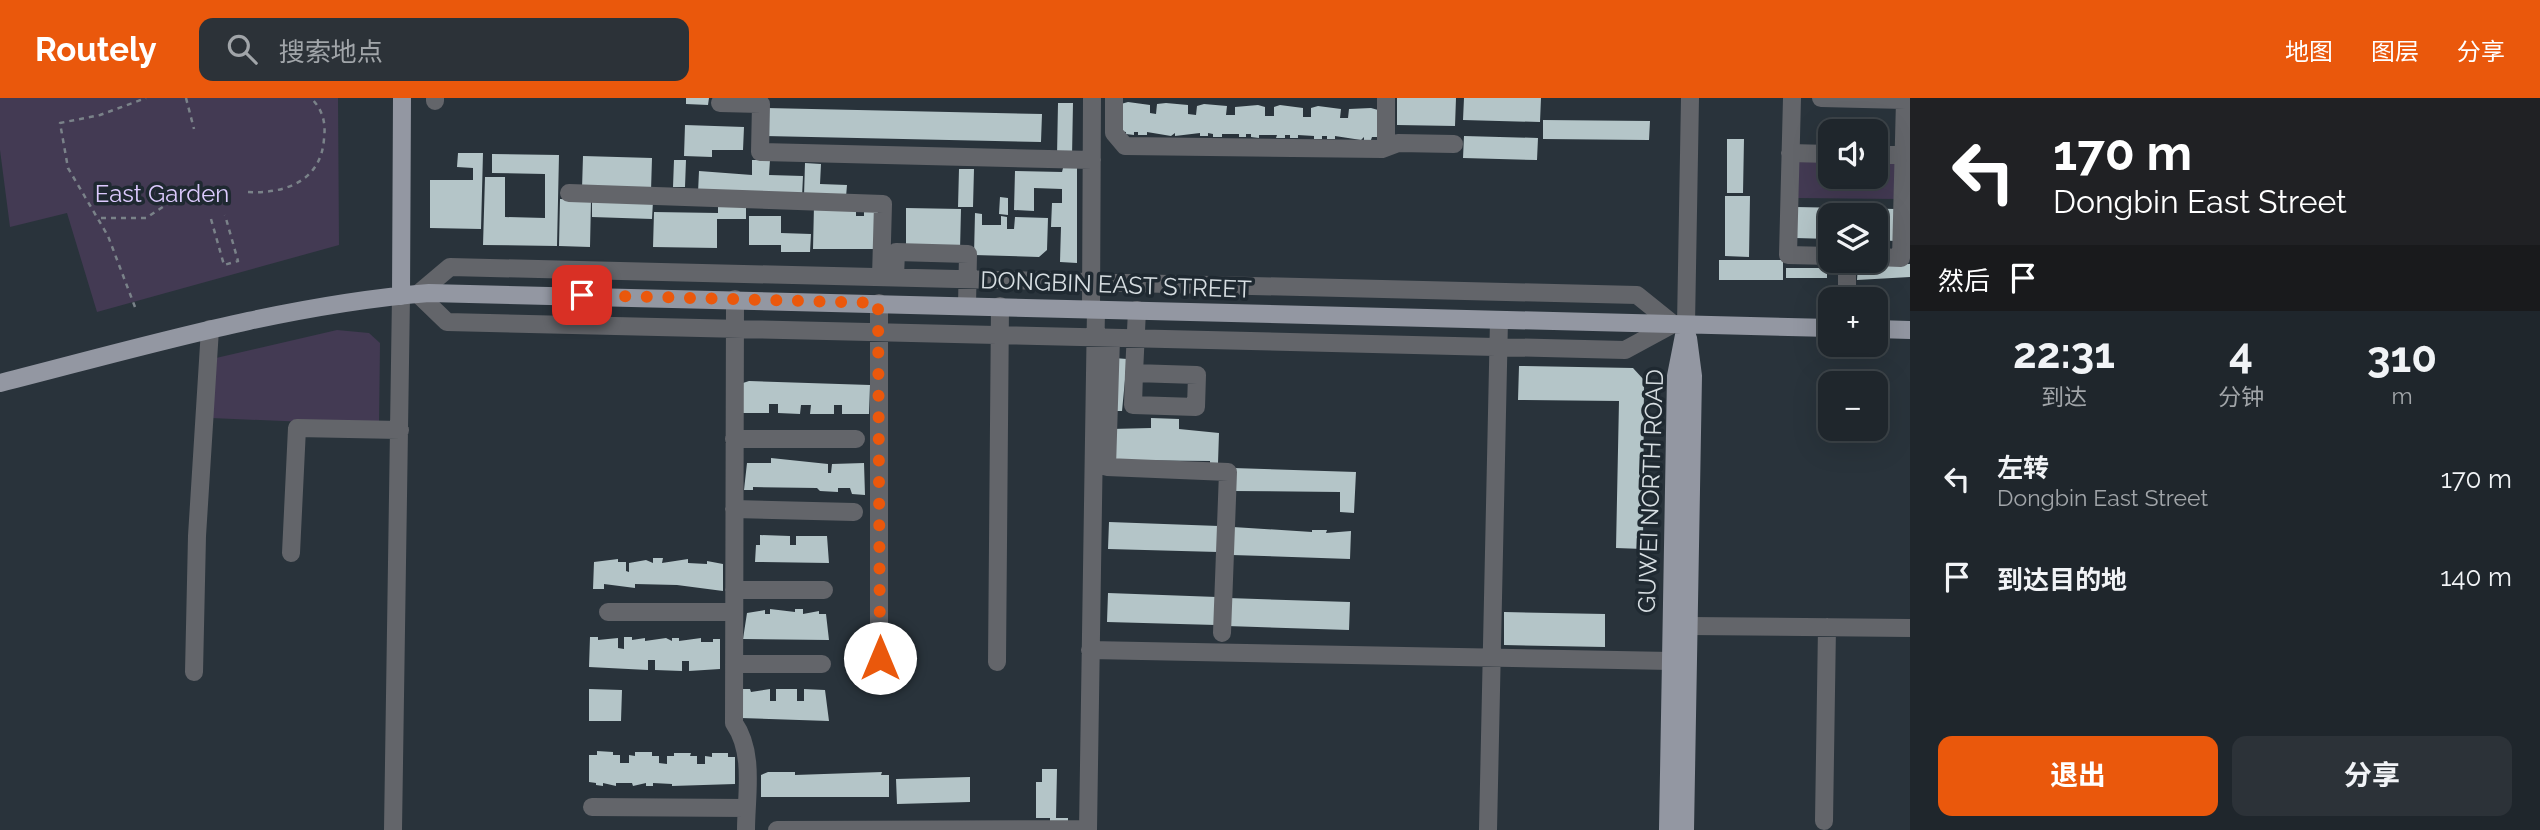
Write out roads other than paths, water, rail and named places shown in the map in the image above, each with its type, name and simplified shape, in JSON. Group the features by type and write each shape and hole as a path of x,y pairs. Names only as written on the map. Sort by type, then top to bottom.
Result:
{"main road":[{"path":"402,98 410,295"},
{"name":"DONGBIN EAST STREET","path":"0,383 303,308 410,295 734,299 1818,328"},
{"name":"GUWEI NORTH ROAD","path":"1680,324 1693,376 1685,830"},
{"name":"GUWEI NORTH ROAD","path":"1668,830 1676,376 1680,324"},
{"path":"1888,329 1910,330"}],"street":[{"path":"1093,98 1091,282 1094,309 1103,337 1107,467 1228,472 1222,633"},
{"path":"1114,98 1114,132 1125,146 1385,147 1398,143 1454,144"},
{"path":"1385,147 1386,98"},
{"path":"1680,324 1690,98"},
{"path":"1791,98 1788,255 1818,256"},
{"path":"1821,98 1905,100 1901,258 1888,257"},
{"path":"720,103 761,104 760,152 1092,160"},
{"path":"1790,153 1818,154"},
{"path":"1888,155 1903,155"},
{"path":"569,193 883,204 888,277"},
{"path":"888,277 895,252 968,254 967,306"},
{"path":"410,295 450,267 888,277 1637,295 1680,324"},
{"path":"410,295 447,322 1625,350 1680,324"},
{"path":"393,830 400,430 410,295"},
{"path":"734,299 734,723 741,733 747,758 746,830"},
{"path":"878,303 880,658"},
{"path":"997,662 1000,306"},
{"path":"1134,373 1137,310"},
{"path":"1488,830 1499,320"},
{"path":"194,672 197,536 210,329"},
{"path":"777,830 1088,830 1090,650 1103,337"},
{"path":"291,553 297,428 400,430"},
{"path":"734,439 856,439"},
{"path":"734,509 854,512"},
{"path":"734,590 824,590"},
{"path":"608,612 734,612"},
{"path":"1689,626 1910,628"},
{"path":"1824,821 1827,628"},
{"path":"1090,650 1671,661"},
{"path":"734,664 822,664"},
{"path":"592,807 746,808"}],"park label":[{"name":"East Garden","path":"162,194"}]}
